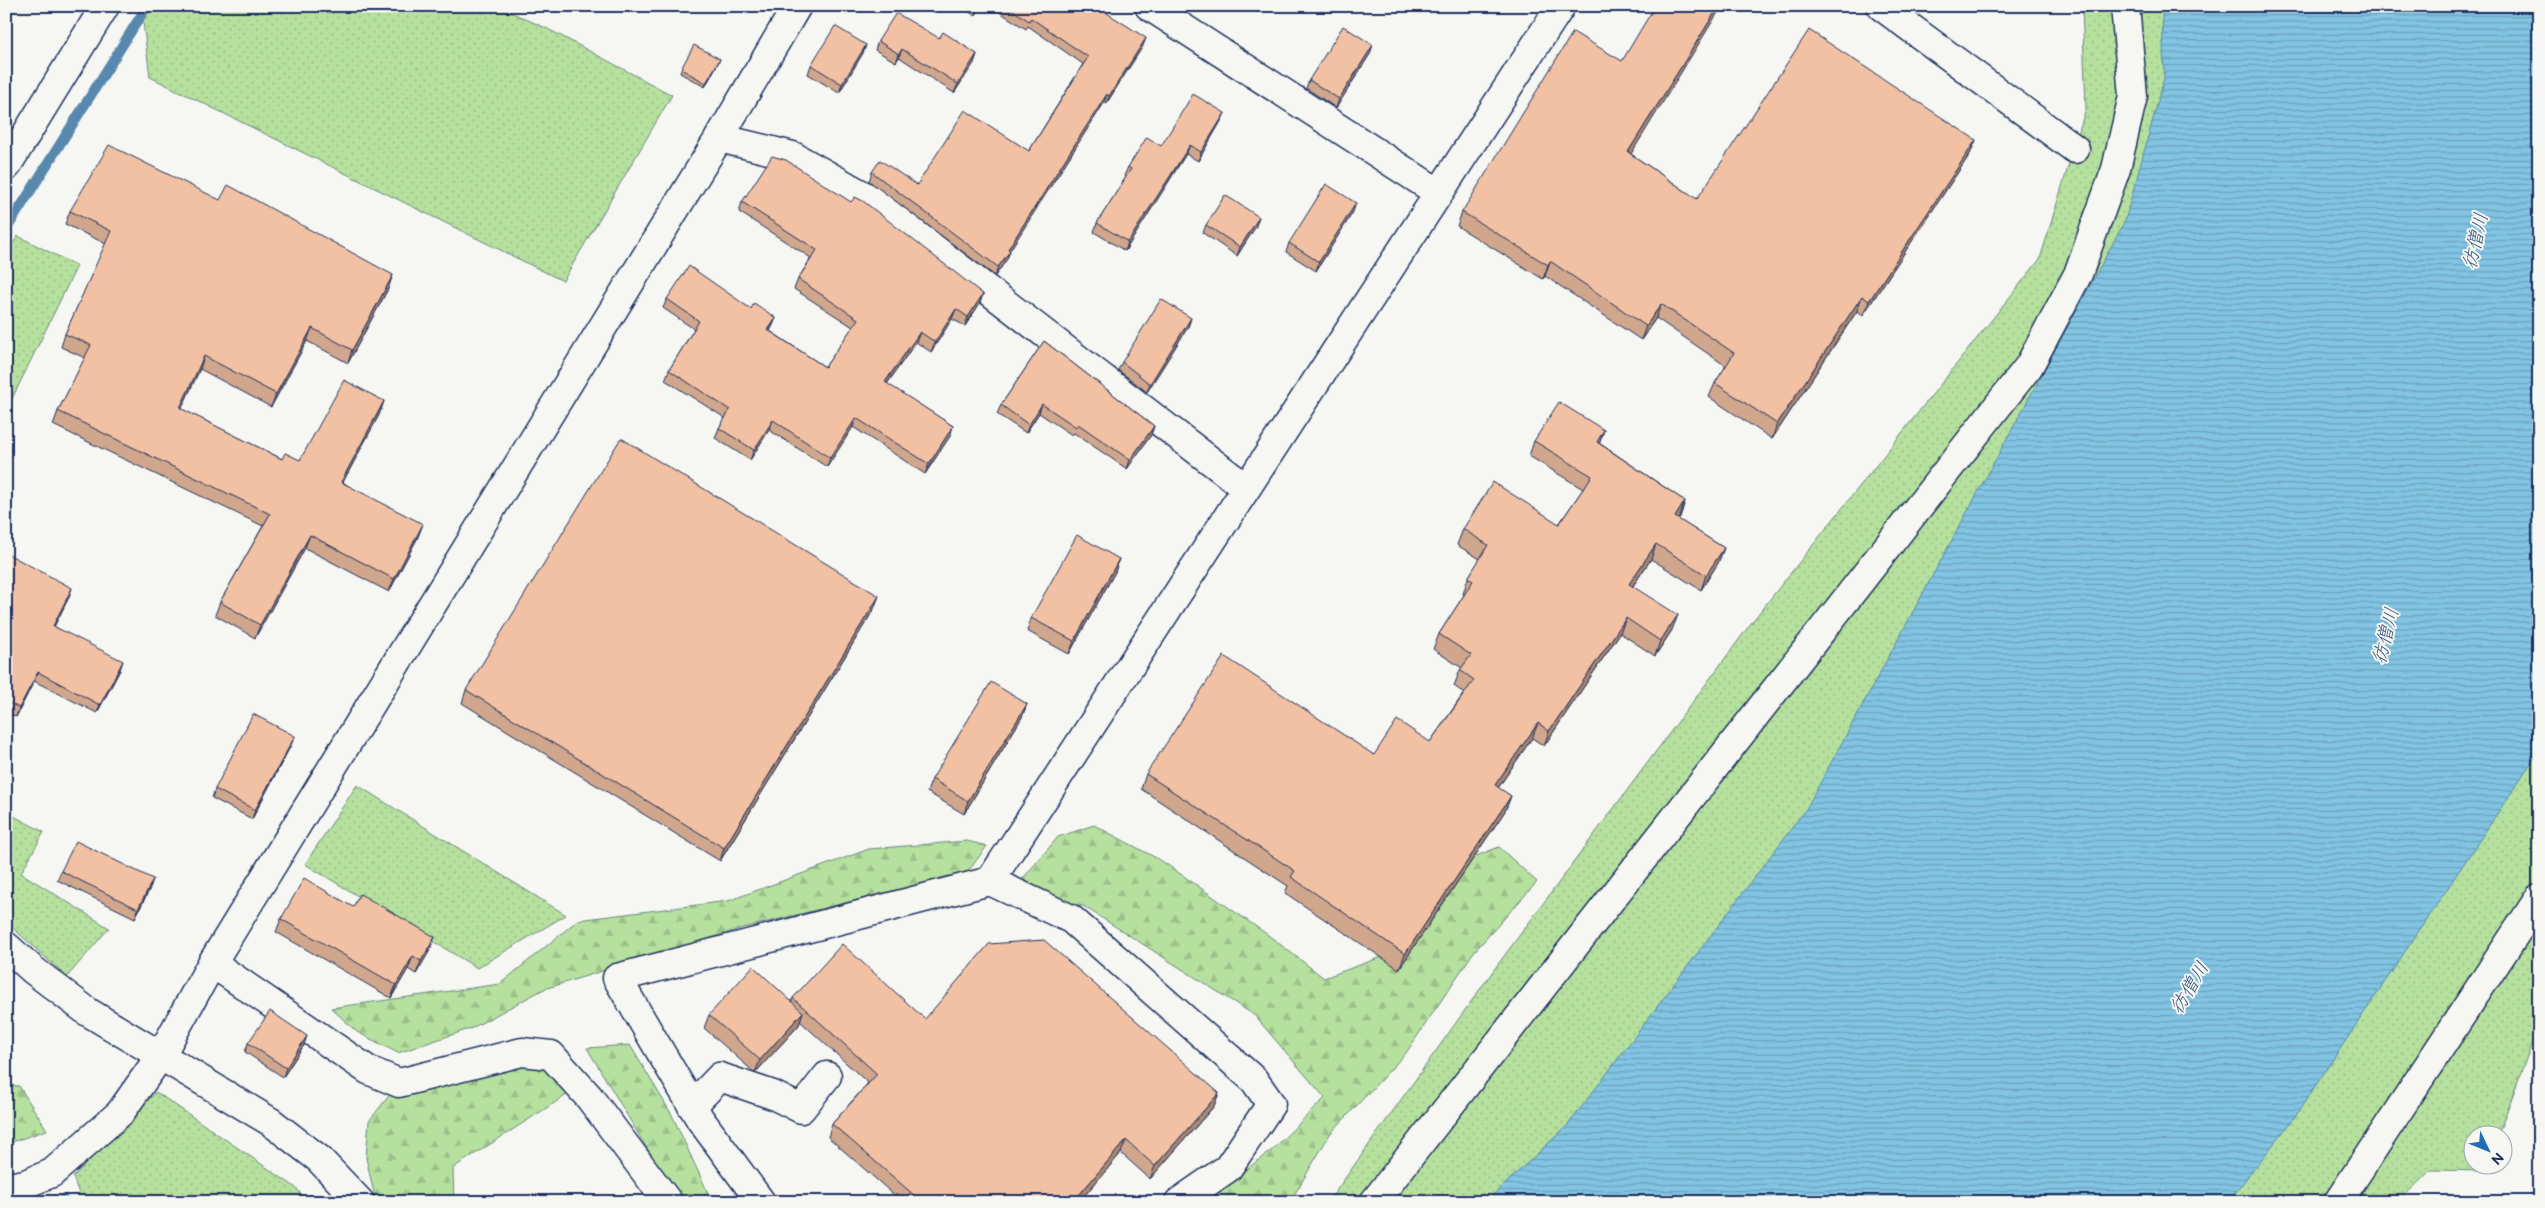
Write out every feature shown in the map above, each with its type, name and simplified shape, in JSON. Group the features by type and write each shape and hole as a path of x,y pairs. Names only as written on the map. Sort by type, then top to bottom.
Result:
{"street":[{"path":"6,167 105,6"},
{"path":"6,1187 26,1184 52,1173 120,1113 161,1055 212,963 719,138 797,6"},
{"path":"1149,6 1439,192"},
{"path":"990,881 1561,6"},
{"path":"1881,6 2075,150"},
{"path":"1374,1202 2029,366 2078,274 2116,169 2133,96 2125,6"},
{"path":"719,138 793,156 868,198 1246,488"},
{"path":"761,1202 692,1106 617,978 990,881 1071,919 1254,1080 1271,1104 1228,1168 1179,1202"},
{"path":"2338,1202 2539,898"},
{"path":"6,946 33,970 88,1012 271,1122 319,1159 360,1202"},
{"path":"212,963 368,1070 399,1083 522,1052 551,1055 588,1097 668,1202"},
{"path":"692,1106 720,1077 773,1094 801,1109 827,1076"}],"green space":[{"path":"141,6 497,6 548,29 672,95 563,281 150,77"},
{"path":"2082,6 2172,6 2172,119 2040,413 1813,819 1568,1125 1486,1202 1328,1202 1493,971 1755,618 2040,259 2086,108"},
{"path":"18,236 77,266 6,411 6,254"},
{"path":"2539,729 2539,1024 2501,1126 2462,1126 2462,1171 2431,1170 2398,1202 2223,1202"},
{"path":"357,785 566,915 477,968 305,864"},
{"path":"6,812 44,832 21,873 109,928 67,977 6,922"},
{"path":"1094,825 1162,861 1268,935 1324,978 1387,955 1441,870 1499,847 1537,882 1473,953 1406,1053 1330,1134 1290,1202 1203,1202 1272,1150 1325,1098 1254,1015 1083,906 1009,895 1058,837"},
{"path":"967,841 987,846 967,873 743,928 544,989 472,1028 398,1053 357,1032 331,1008 500,984 578,920 728,901 869,849"},
{"path":"630,1045 672,1115 708,1193 717,1202 679,1202 587,1048"},
{"path":"556,1061 573,1091 453,1168 454,1202 376,1202 366,1158 369,1121 399,1083"},
{"path":"6,1085 19,1086 47,1130 6,1144"},
{"path":"156,1092 295,1187 308,1202 82,1202 73,1177"}],"water":[{"name":"彷僧川","path":"2162,6 2539,6 2539,751 2294,1118 2228,1202 1486,1202 1568,1125 1806,809 2125,221 2164,79"}],"building":[{"path":"1007,6 1096,6 1146,38 1109,96 1107,94 1008,249 1010,251 998,267 872,172 880,160 917,185 965,110 1029,151 1088,57 1031,18 1029,21"},
{"path":"1655,6 1719,6 1628,152 1697,199 1809,30 1976,140 1869,301 1862,296 1777,424 1715,383 1734,353 1661,304 1646,326 1550,261 1548,265 1462,212 1573,32 1622,61"},
{"path":"896,13 939,38 943,32 977,54 958,84 902,49 899,54 878,41"},
{"path":"835,26 866,45 842,84 811,65"},
{"path":"1343,26 1373,45 1339,99 1309,80"},
{"path":"694,45 720,59 706,83 681,69"},
{"path":"1193,94 1225,113 1201,152 1190,145 1128,242 1097,223 1131,169 1128,167 1147,137 1161,146"},
{"path":"109,145 220,200 228,185 393,275 352,350 312,328 276,394 204,356 180,408 282,459 285,453 300,460 344,380 384,401 341,482 423,524 394,579 310,535 260,625 220,602 270,514 58,411 91,345 65,334 111,231 70,211"},
{"path":"772,156 786,160 851,202 855,197 863,201 983,294 968,317 956,309 935,342 920,332 885,382 953,426 929,464 856,418 830,458 773,420 754,450 719,428 730,410 669,370 699,321 667,299 689,266 751,309 754,303 776,318 768,330 825,367 858,319 798,279 817,250 742,202"},
{"path":"1326,184 1356,203 1319,262 1289,243"},
{"path":"1225,195 1259,217 1240,247 1206,225"},
{"path":"1161,299 1191,318 1150,384 1122,362"},
{"path":"1044,341 1154,426 1130,460 1078,424 1076,427 1042,404 1029,425 1001,405"},
{"path":"1559,402 1604,430 1597,442 1685,501 1675,517 1724,548 1706,575 1656,544 1629,584 1678,615 1660,641 1626,618 1549,731 1538,723 1495,785 1511,796 1405,954 1291,877 1295,871 1146,774 1224,656 1374,755 1397,720 1430,742 1474,680 1460,670 1471,655 1439,634 1473,581 1468,578 1488,545 1463,529 1493,482 1559,524 1592,476 1534,441"},
{"path":"621,438 879,596 724,848 466,690"},
{"path":"1077,535 1119,559 1074,641 1031,618"},
{"path":"6,553 72,588 53,626 123,661 100,705 38,672 19,708 6,701"},
{"path":"991,682 1027,704 968,801 932,779"},
{"path":"253,714 295,736 255,810 215,789"},
{"path":"76,841 153,879 138,909 61,871"},
{"path":"304,878 353,907 360,894 435,937 421,961 413,956 396,985 281,919"},
{"path":"1044,940 1219,1093 1155,1166 1126,1140 1073,1202 922,1202 832,1124 877,1074 793,998 842,944 925,1019 989,944"},
{"path":"753,966 803,1012 760,1060 709,1015"},
{"path":"270,1011 307,1036 286,1068 248,1043"}],"waterway":[{"path":"6,230 147,6"}]}
